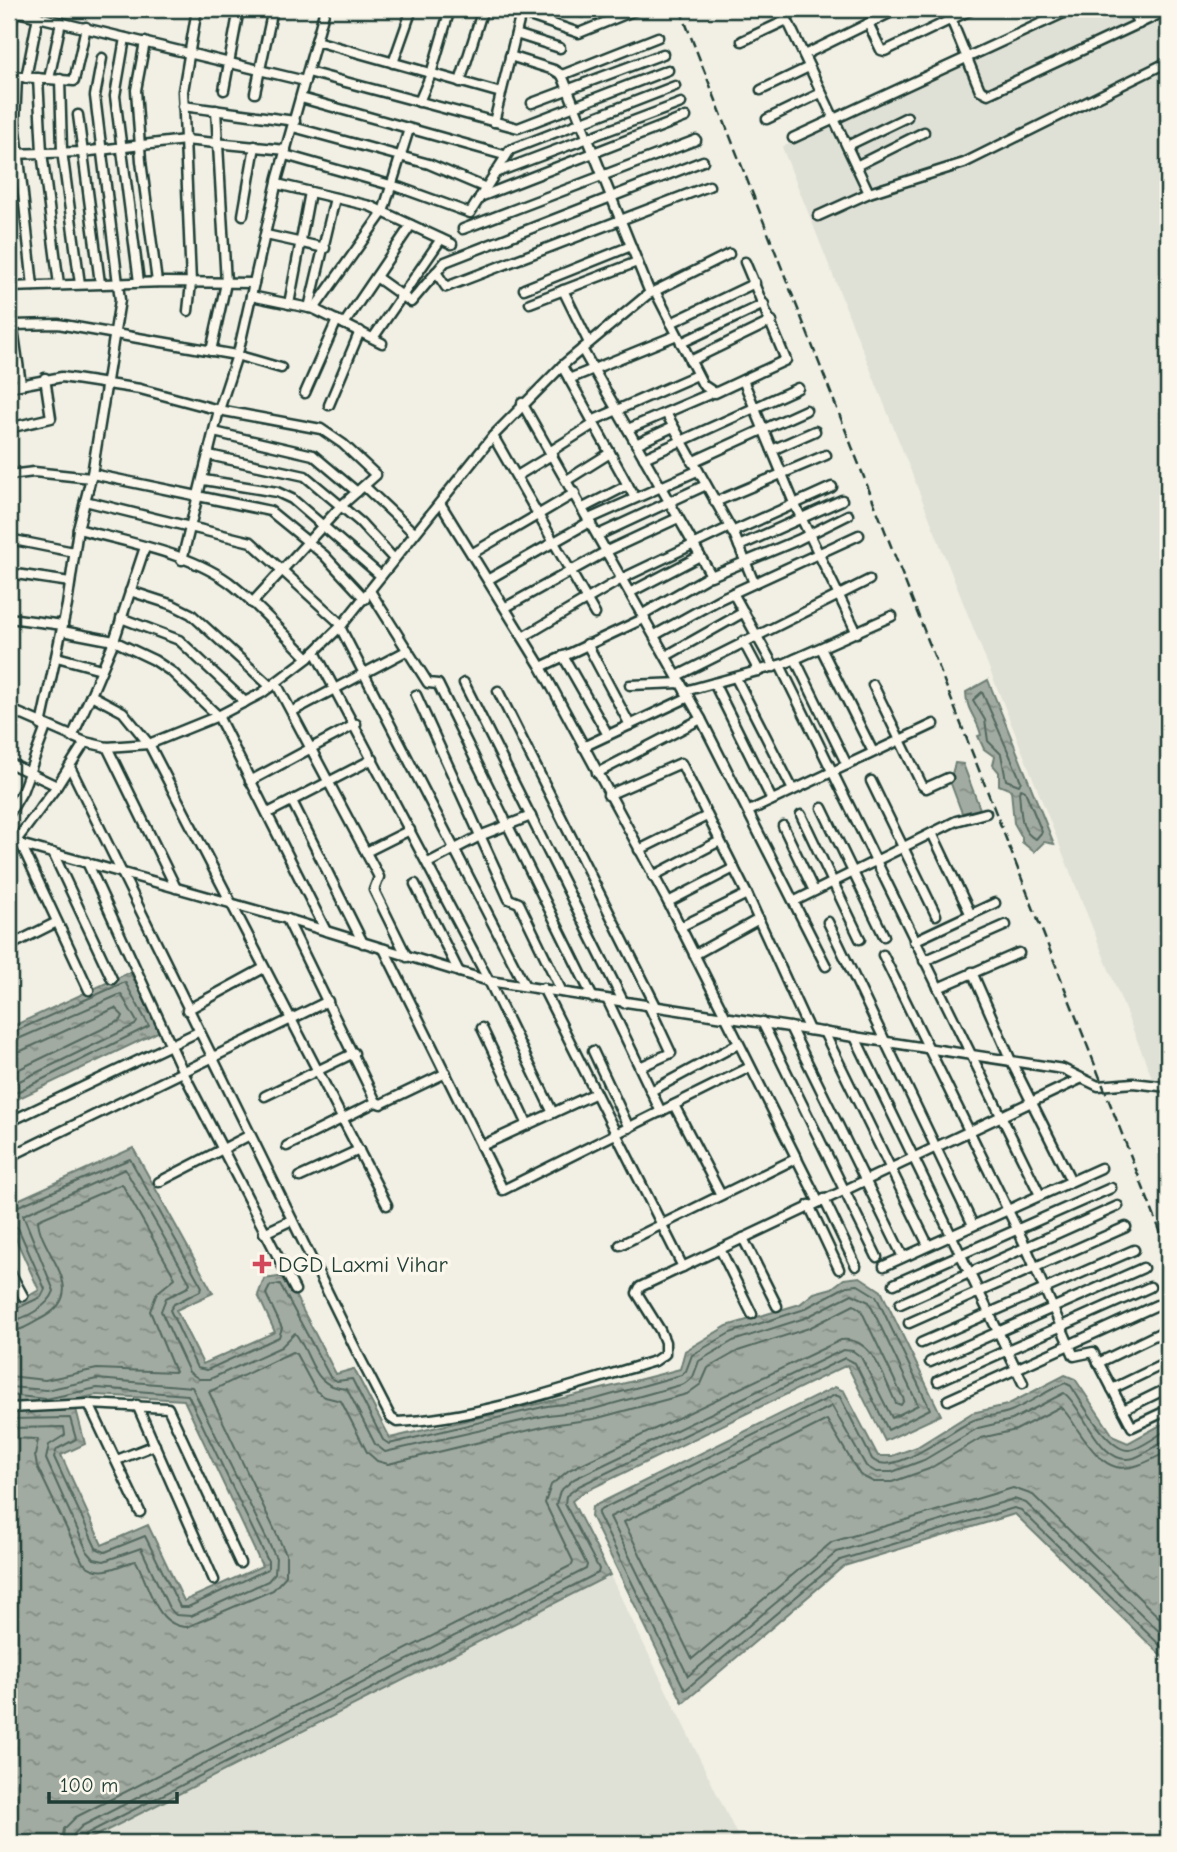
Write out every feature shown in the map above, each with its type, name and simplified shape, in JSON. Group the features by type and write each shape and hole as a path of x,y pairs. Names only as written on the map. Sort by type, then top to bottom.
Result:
{"street":[{"path":"188,311 191,283 183,106 197,9"},
{"path":"224,90 239,9"},
{"path":"255,93 273,9"},
{"path":"182,560 204,480 219,410 251,296 285,152 325,9"},
{"path":"393,63 412,9"},
{"path":"419,102 431,74 450,9"},
{"path":"460,82 483,9"},
{"path":"494,122 522,11 579,33 638,9"},
{"path":"868,23 883,51 973,9"},
{"path":"793,138 1072,9"},
{"path":"1131,9 1139,24"},
{"path":"9,37 14,10 230,62 307,76 419,102 518,128 668,70"},
{"path":"804,55 893,10"},
{"path":"951,19 980,90 988,94 1168,10"},
{"path":"741,41 786,13 869,193"},
{"path":"33,286 13,154 17,77 38,16"},
{"path":"49,79 61,22"},
{"path":"17,77 76,80 86,27"},
{"path":"516,34 560,48"},
{"path":"562,75 658,37"},
{"path":"125,38 115,93 139,282"},
{"path":"316,41 501,93"},
{"path":"145,42 136,86 140,145 157,282"},
{"path":"533,103 663,54"},
{"path":"510,57 554,70 562,75 637,262 697,375 712,393"},
{"path":"9,814 29,772 43,726 116,334 118,283 95,92 102,58"},
{"path":"818,216 869,193 964,163 1168,62"},
{"path":"761,90 809,67"},
{"path":"38,78 41,152 59,285"},
{"path":"60,79 62,151 80,284"},
{"path":"13,154 82,152 185,140 255,146 285,152 394,186 468,213 505,155 512,149 675,86"},
{"path":"768,119 821,93"},
{"path":"301,98 505,155"},
{"path":"495,173 681,103"},
{"path":"183,106 294,124 429,164 486,188"},
{"path":"211,351 226,283 215,110"},
{"path":"78,116 100,284"},
{"path":"480,198 686,117"},
{"path":"847,146 907,117"},
{"path":"312,308 383,212 394,186 409,129"},
{"path":"856,166 924,132"},
{"path":"463,229 696,140"},
{"path":"243,215 255,146"},
{"path":"376,277 411,302 445,262 704,161"},
{"path":"277,184 383,212 452,244"},
{"path":"436,272 446,286 709,186"},
{"path":"289,304 310,192"},
{"path":"312,308 335,198"},
{"path":"305,393 340,322 376,277 411,225"},
{"path":"265,235 325,248"},
{"path":"373,338 442,239"},
{"path":"524,289 631,246"},
{"path":"9,709 85,742 107,747 149,744 218,716 273,685 312,655 341,626 493,436 562,366 652,292 729,254"},
{"path":"530,303 637,262"},
{"path":"628,429 786,360 746,262"},
{"path":"9,287 139,282 254,283"},
{"path":"671,323 755,283"},
{"path":"562,290 594,369 710,576"},
{"path":"251,296 312,308 382,343"},
{"path":"9,300 11,337 21,384"},
{"path":"569,379 679,339 764,304"},
{"path":"691,361 772,321"},
{"path":"12,325 58,324 236,355 281,368"},
{"path":"330,405 360,331"},
{"path":"562,366 635,498"},
{"path":"517,476 617,410 697,375"},
{"path":"9,387 45,378 62,377 324,430 375,473 341,506 252,604"},
{"path":"9,428 51,418 45,378"},
{"path":"743,380 794,503 857,633"},
{"path":"644,458 798,388"},
{"path":"523,403 701,719 826,966"},
{"path":"692,462 806,410"},
{"path":"666,413 731,529 754,583"},
{"path":"636,444 673,426"},
{"path":"772,450 815,431"},
{"path":"214,432 313,456 360,489 414,533"},
{"path":"493,436 595,614"},
{"path":"567,480 610,453"},
{"path":"209,455 303,475 341,506 394,559"},
{"path":"715,502 826,455"},
{"path":"489,579 590,520 659,486 697,471"},
{"path":"9,475 34,472 91,476 270,511 309,542 367,595 408,650 428,683 438,684 593,998"},
{"path":"204,480 277,492 292,499 381,576"},
{"path":"583,508 628,485"},
{"path":"598,535 706,485"},
{"path":"523,637 623,578 692,542 731,529 832,487"},
{"path":"474,553 575,493"},
{"path":"85,500 251,542 341,626 525,986"},
{"path":"739,546 842,500"},
{"path":"440,503 474,553 541,667 668,902 797,1158 817,1202 839,1269"},
{"path":"541,667 644,616 710,576 745,563 848,515"},
{"path":"506,607 607,551 678,518"},
{"path":"78,529 145,547 215,574 312,655 356,724 489,981 553,1113"},
{"path":"655,635 733,593 859,535"},
{"path":"9,539 74,552"},
{"path":"72,737 114,641 145,547"},
{"path":"631,592 700,556"},
{"path":"9,573 70,582"},
{"path":"583,747 630,725 743,641 869,580"},
{"path":"130,591 191,614 273,685 293,711 379,877 374,890 407,957"},
{"path":"733,593 777,666 832,772 1040,1195"},
{"path":"666,656 744,612"},
{"path":"629,685 683,687 736,678 821,649 892,616"},
{"path":"9,618 114,641 173,672 218,716 326,931"},
{"path":"121,618 180,640 244,702"},
{"path":"743,641 759,671"},
{"path":"587,644 630,725"},
{"path":"821,649 873,752"},
{"path":"293,711 408,650"},
{"path":"563,656 608,735"},
{"path":"57,657 102,669"},
{"path":"795,659 847,765"},
{"path":"736,678 793,790"},
{"path":"464,683 624,1003"},
{"path":"714,683 772,800"},
{"path":"873,685 924,787 948,778"},
{"path":"498,691 653,1007 671,1053 640,1068"},
{"path":"91,695 123,712 149,744 387,1205"},
{"path":"416,695 509,899 519,903 562,992"},
{"path":"597,773 701,719"},
{"path":"250,781 356,724"},
{"path":"748,811 934,724"},
{"path":"15,843 70,768 85,742"},
{"path":"107,747 176,888"},
{"path":"268,813 373,759"},
{"path":"608,795 680,762 747,894 809,1030"},
{"path":"9,763 57,786"},
{"path":"70,768 124,873 187,1010 363,1365 391,1418 397,1422 425,1421 495,1406 655,1360 665,1354 665,1342 637,1290 1080,1079"},
{"path":"871,781 936,915"},
{"path":"292,801 363,943"},
{"path":"822,808 884,936"},
{"path":"795,901 956,821 986,813"},
{"path":"428,863 482,835 531,816"},
{"path":"639,850 707,816"},
{"path":"801,816 860,939"},
{"path":"783,826 814,891"},
{"path":"366,852 410,830"},
{"path":"932,833 971,915"},
{"path":"653,876 720,841"},
{"path":"15,843 287,919 489,981 1063,1069 1080,1079 1102,1086 1125,1083 1168,1087"},
{"path":"15,843 89,990"},
{"path":"53,853 112,979"},
{"path":"87,862 183,1072 295,1290"},
{"path":"668,902 734,868"},
{"path":"415,884 459,972"},
{"path":"680,927 747,894"},
{"path":"914,941 995,903"},
{"path":"287,919 376,1102"},
{"path":"694,955 759,919"},
{"path":"9,946 57,922"},
{"path":"828,922 883,1042 973,1225"},
{"path":"924,961 1006,925"},
{"path":"384,949 505,1190 750,1067"},
{"path":"937,988 1018,953"},
{"path":"883,955 1017,1228 1075,1357 1092,1351 1132,1427 1168,1410"},
{"path":"187,1010 264,968"},
{"path":"972,972 1012,1063 1071,1181"},
{"path":"543,988 614,1135 683,1267"},
{"path":"10,1153 328,1001"},
{"path":"608,1001 661,1112"},
{"path":"762,1022 877,1257"},
{"path":"790,1027 903,1257"},
{"path":"481,1028 528,1125"},
{"path":"9,1122 198,1032"},
{"path":"824,1032 929,1245"},
{"path":"855,1037 1023,1383"},
{"path":"651,1091 738,1044"},
{"path":"593,1051 629,1128"},
{"path":"265,1096 354,1053"},
{"path":"287,1146 342,1117 376,1102 381,1104 446,1073"},
{"path":"481,1146 594,1094"},
{"path":"674,1105 721,1195"},
{"path":"159,1182 250,1135"},
{"path":"300,1177 359,1150"},
{"path":"620,1245 797,1158"},
{"path":"884,1266 1101,1168"},
{"path":"894,1284 1111,1188"},
{"path":"817,1202 856,1266"},
{"path":"900,1304 1118,1206"},
{"path":"264,1233 292,1220"},
{"path":"909,1323 1126,1227"},
{"path":"743,1238 777,1306"},
{"path":"720,1249 752,1314"},
{"path":"921,1343 1134,1250"},
{"path":"930,1362 1143,1268"},
{"path":"9,1270 23,1296"},
{"path":"938,1381 1150,1287"},
{"path":"948,1400 1157,1305"},
{"path":"1098,1363 1167,1330"},
{"path":"1112,1390 1168,1363"},
{"path":"1123,1410 1168,1388"},
{"path":"89,1404 140,1512"},
{"path":"9,1408 89,1404 166,1407 170,1410 240,1563"},
{"path":"136,1405 214,1580"},
{"path":"117,1460 155,1445"}],"shaded area":[{"path":"1085,9 1168,9 1168,1118 782,147"},
{"path":"610,1575 741,1843 82,1843"}],"water":[{"path":"988,680 1054,844 1044,842 1034,852 1022,842 1014,823 1011,790 999,785 999,772 993,765 995,757 984,749 968,704 966,692"},
{"path":"955,763 963,764 980,809 962,813 950,781"},
{"path":"130,972 160,1031 9,1103 9,1028"},
{"path":"133,1148 213,1293 176,1310 203,1364 275,1332 258,1295 264,1279 285,1276 336,1374 354,1369 390,1438 680,1369 685,1351 727,1326 800,1304 814,1293 832,1288 844,1279 860,1277 881,1291 941,1415 885,1441 847,1365 582,1493 572,1501 610,1575 82,1843 9,1843 9,1412 76,1409 85,1444 61,1455 102,1545 148,1525 184,1601 262,1566 184,1400 96,1395 46,1406 9,1402 9,1307 39,1290 9,1224 9,1204"},
{"path":"1065,1375 1075,1379 1114,1437 1128,1443 1168,1421 1168,1668 1163,1657 1015,1514 844,1566 683,1703 591,1516 592,1507 835,1387 844,1391 878,1456 892,1456 917,1447 972,1413 1007,1405"}],"railway":[{"path":"680,9 1168,1251"}],"place":[{"name":"DGD Laxmi Vihar","path":"262,1264"}]}
